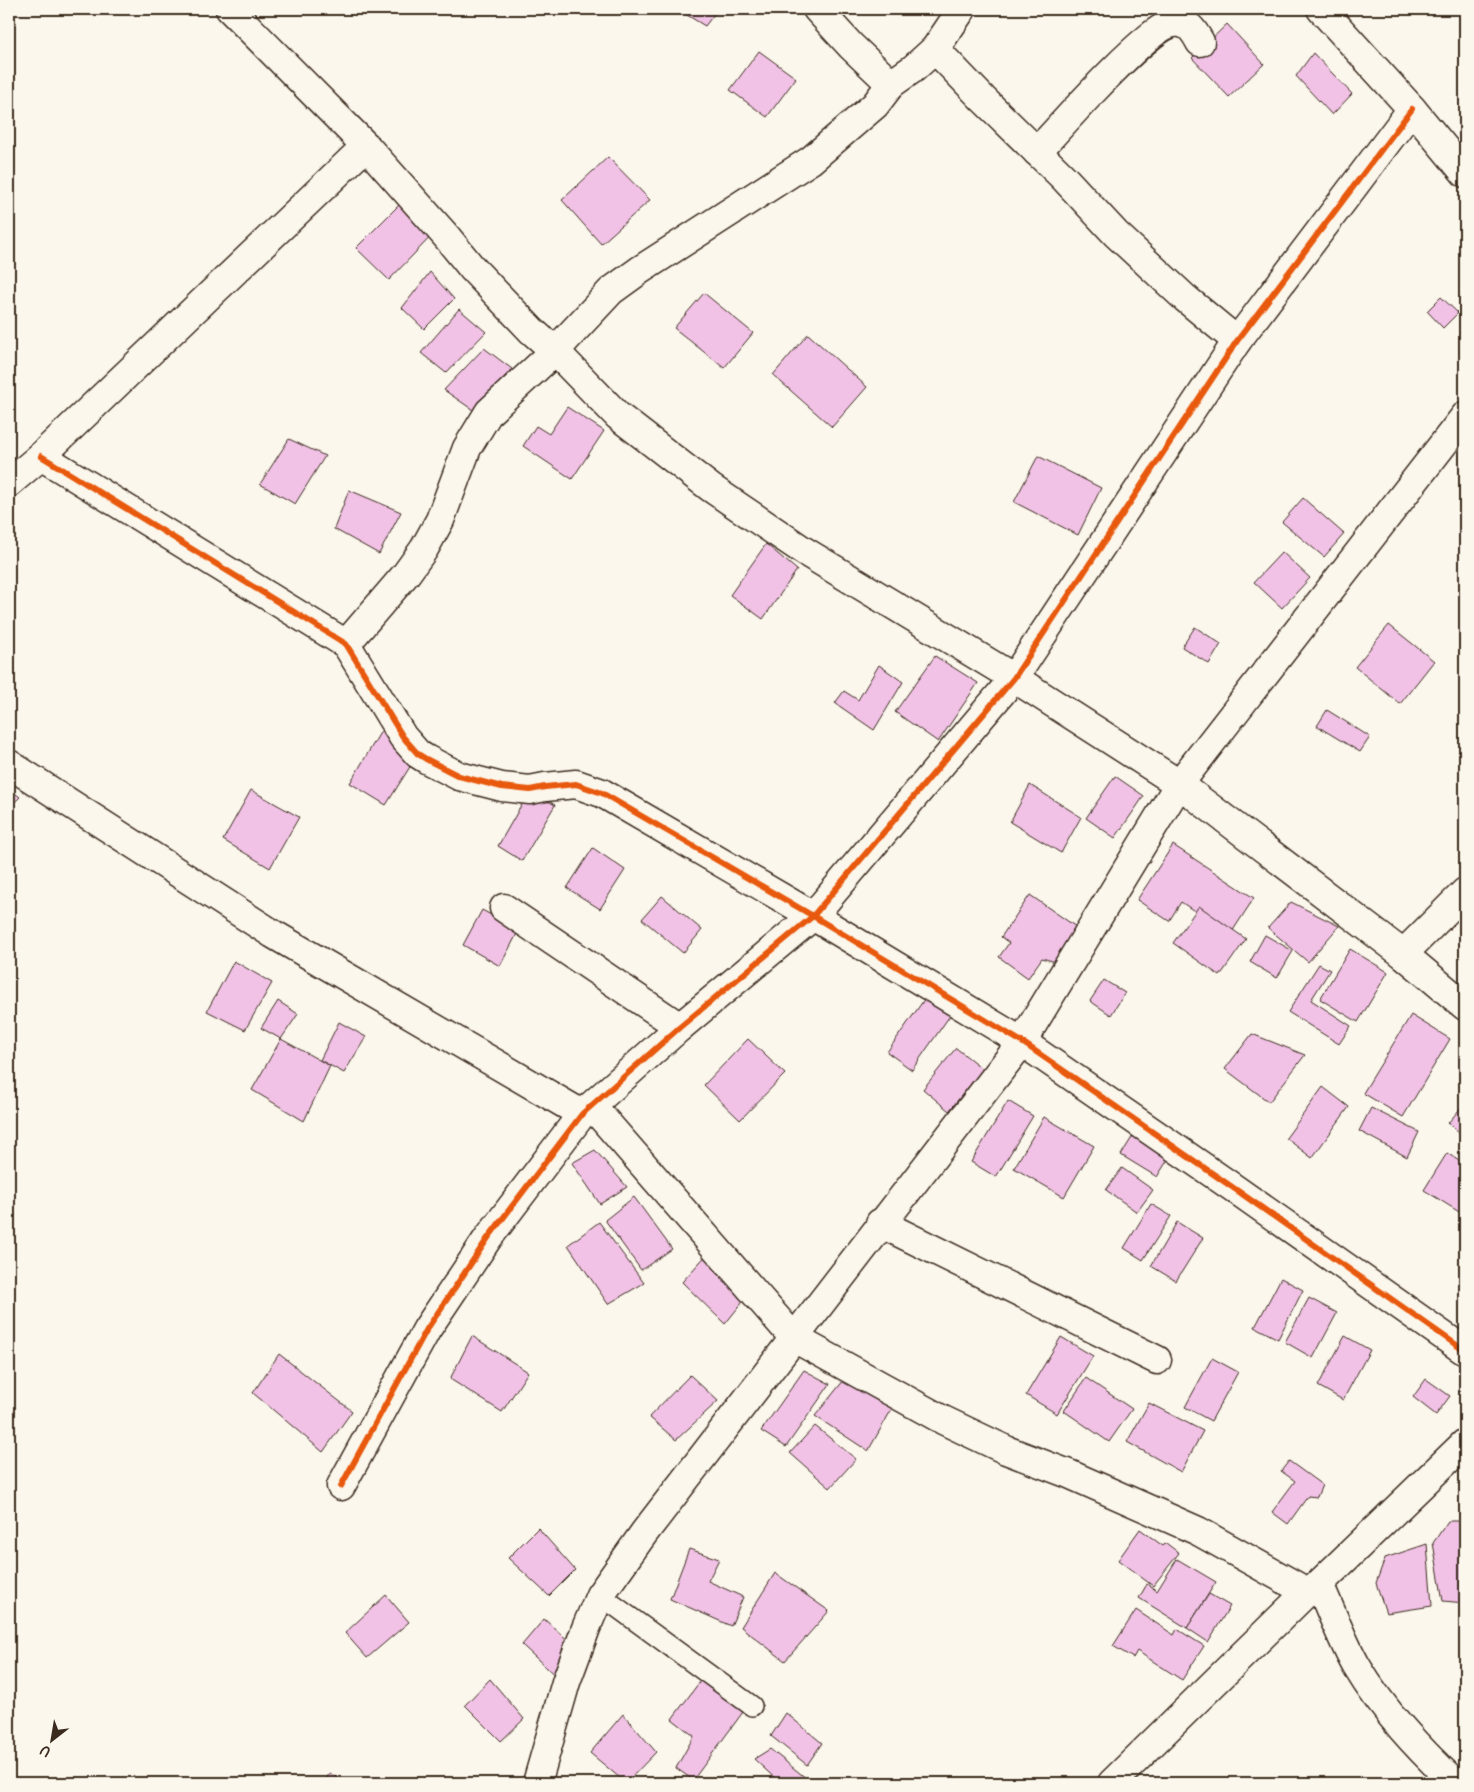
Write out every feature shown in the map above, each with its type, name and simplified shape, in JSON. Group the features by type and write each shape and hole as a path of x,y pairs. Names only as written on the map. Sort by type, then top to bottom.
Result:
{"street":[{"path":"230,9 366,146 472,268 532,331 555,351 618,416 711,488 804,551 1014,678 1179,784 1403,954 1465,1006"},
{"path":"817,9 851,46 891,84"},
{"path":"346,644 406,574 424,549 440,520 467,448 489,412 555,351 611,291 640,270 811,160 875,105 891,84 914,68 935,49 962,9"},
{"path":"1321,9 1412,109 1465,173"},
{"path":"1037,152 1125,58 1167,24 1176,22 1189,26 1200,42"},
{"path":"935,49 1123,240 1185,298 1237,341"},
{"path":"341,1486 427,1329 488,1238 587,1110 680,1028 813,916 1014,678 1237,341 1412,109"},
{"path":"9,484 41,456 366,146"},
{"path":"537,1783 566,1682 600,1594 644,1533 880,1223 1022,1042 1179,784 1465,416"},
{"path":"41,456 346,644 402,737 418,754 459,776 502,787 530,790 544,786 576,784 602,793 813,916 1022,1042 1227,1183 1465,1351"},
{"path":"9,764 273,934 587,1110 794,1338 943,1420 1006,1450 1069,1474 1198,1531 1313,1588 1356,1666 1388,1713 1424,1753 1455,1783"},
{"path":"1403,954 1465,892"},
{"path":"504,908 680,1028"},
{"path":"880,1223 1158,1360"},
{"path":"1112,1783 1465,1443"}],"lane":[{"path":"600,1594 752,1706"}],"building":[{"path":"677,9 718,9 705,26"},
{"path":"1227,24 1264,64 1229,97 1192,58"},
{"path":"759,51 796,78 767,117 730,90"},
{"path":"1313,53 1352,94 1332,115 1296,76"},
{"path":"608,157 650,200 601,244 562,200"},
{"path":"401,203 438,229 389,280 356,248"},
{"path":"430,272 454,299 424,329 402,308"},
{"path":"704,293 753,333 724,368 674,328"},
{"path":"1441,297 1458,313 1443,328 1427,311"},
{"path":"459,309 486,332 446,373 421,353"},
{"path":"808,334 867,387 832,427 773,375"},
{"path":"484,348 512,369 473,410 444,390"},
{"path":"567,407 604,431 572,479 523,446 536,426 549,434"},
{"path":"289,439 325,456 295,504 260,484"},
{"path":"1038,456 1101,488 1078,535 1014,502"},
{"path":"349,490 401,512 379,554 334,529"},
{"path":"1303,498 1344,534 1324,557 1282,522"},
{"path":"766,544 797,570 763,619 730,595"},
{"path":"1282,552 1310,578 1282,608 1254,582"},
{"path":"1389,625 1434,661 1400,704 1355,667"},
{"path":"1195,627 1221,644 1209,664 1182,647"},
{"path":"935,656 978,683 938,742 895,712"},
{"path":"879,665 903,682 874,730 835,703 844,691 858,700"},
{"path":"1327,710 1370,737 1360,752 1317,726"},
{"path":"381,731 418,754 386,805 350,783"},
{"path":"1115,776 1144,796 1115,838 1086,818"},
{"path":"1030,785 1081,817 1061,853 1010,822"},
{"path":"9,789 20,797 9,808"},
{"path":"251,790 299,817 270,868 223,840"},
{"path":"530,790 555,805 522,861 498,846"},
{"path":"1173,845 1254,898 1230,935 1181,902 1169,921 1137,900"},
{"path":"593,848 625,870 600,909 567,888"},
{"path":"1030,895 1082,931 1059,963 1042,958 1028,978 999,957 1009,943 1001,937"},
{"path":"662,896 702,930 683,953 642,919"},
{"path":"1291,902 1339,926 1308,962 1268,928"},
{"path":"1199,906 1246,939 1220,976 1173,943"},
{"path":"482,910 519,930 500,966 463,945"},
{"path":"1265,935 1293,951 1277,978 1250,962"},
{"path":"1350,949 1388,972 1358,1022 1320,999"},
{"path":"234,961 272,983 245,1030 207,1011"},
{"path":"1319,964 1330,970 1311,1000 1351,1026 1339,1044 1288,1012"},
{"path":"1104,980 1125,993 1111,1015 1090,1001"},
{"path":"926,997 951,1014 912,1070 887,1052"},
{"path":"278,1001 298,1014 281,1039 261,1028"},
{"path":"1411,1015 1450,1039 1403,1117 1363,1093"},
{"path":"339,1022 366,1037 344,1073 320,1060"},
{"path":"1252,1034 1305,1055 1269,1102 1225,1069"},
{"path":"281,1039 330,1066 304,1121 252,1090"},
{"path":"748,1039 785,1074 740,1120 704,1085"},
{"path":"956,1048 983,1069 949,1111 923,1089"},
{"path":"1323,1087 1349,1107 1312,1158 1286,1138"},
{"path":"1008,1101 1033,1116 996,1177 971,1162"},
{"path":"1465,1103 1465,1137 1448,1123"},
{"path":"1371,1108 1419,1132 1407,1157 1359,1131"},
{"path":"1044,1117 1094,1146 1064,1197 1014,1168"},
{"path":"1136,1131 1172,1153 1157,1177 1121,1155"},
{"path":"595,1150 627,1187 600,1204 572,1163"},
{"path":"1447,1153 1465,1165 1464,1215 1424,1190"},
{"path":"1122,1168 1153,1190 1137,1212 1106,1190"},
{"path":"634,1197 672,1249 641,1270 605,1220"},
{"path":"1151,1204 1171,1216 1143,1260 1124,1248"},
{"path":"599,1222 644,1283 608,1304 568,1245"},
{"path":"1177,1222 1203,1238 1176,1281 1151,1266"},
{"path":"709,1252 749,1294 725,1324 682,1282"},
{"path":"1281,1278 1303,1290 1278,1339 1255,1327"},
{"path":"1309,1298 1337,1313 1313,1358 1285,1342"},
{"path":"472,1336 528,1372 502,1412 450,1379"},
{"path":"1345,1336 1370,1350 1343,1400 1318,1386"},
{"path":"1061,1337 1093,1356 1057,1414 1026,1395"},
{"path":"279,1354 352,1411 323,1452 253,1393"},
{"path":"1212,1358 1238,1372 1211,1421 1185,1407"},
{"path":"804,1370 830,1384 786,1447 761,1431"},
{"path":"690,1375 718,1401 676,1440 649,1417"},
{"path":"848,1375 893,1407 868,1451 815,1416"},
{"path":"1086,1378 1132,1409 1109,1442 1064,1411"},
{"path":"1426,1379 1450,1396 1436,1415 1413,1397"},
{"path":"1149,1403 1203,1431 1181,1472 1127,1442"},
{"path":"815,1426 856,1459 830,1488 790,1453"},
{"path":"1289,1461 1322,1485 1317,1497 1308,1496 1288,1524 1272,1512 1295,1481 1281,1471"},
{"path":"1448,1521 1465,1521 1465,1603 1443,1601 1433,1543"},
{"path":"538,1528 575,1570 549,1596 508,1558"},
{"path":"1140,1529 1163,1546 1166,1543 1179,1553 1153,1586 1118,1560"},
{"path":"1427,1544 1432,1606 1386,1613 1376,1583 1385,1558"},
{"path":"689,1549 719,1559 708,1581 743,1597 731,1626 670,1599"},
{"path":"1177,1559 1216,1582 1187,1628 1139,1598 1147,1584 1157,1591"},
{"path":"775,1573 829,1611 785,1661 741,1627"},
{"path":"1209,1594 1230,1606 1208,1642 1187,1628"},
{"path":"386,1595 409,1622 367,1658 345,1633"},
{"path":"1136,1610 1174,1635 1177,1629 1204,1646 1182,1680 1137,1651 1133,1658 1113,1646"},
{"path":"544,1619 571,1643 559,1679 522,1645"},
{"path":"490,1679 524,1719 501,1741 465,1705"},
{"path":"701,1680 743,1712 693,1780 676,1768 694,1736 672,1719"},
{"path":"786,1713 822,1743 807,1765 771,1736"},
{"path":"623,1714 656,1752 626,1783 590,1753"},
{"path":"770,1749 812,1783 780,1783 754,1759"},
{"path":"330,1773 344,1783 323,1783"}],"cycle path":[{"path":"341,1486 427,1329 488,1238 582,1114 680,1027 813,916 1014,678 1237,341 1412,109"},
{"path":"41,456 346,644 403,737 418,754 459,776 502,787 530,790 576,784 602,793 813,916 1022,1042 1465,1351"}]}
